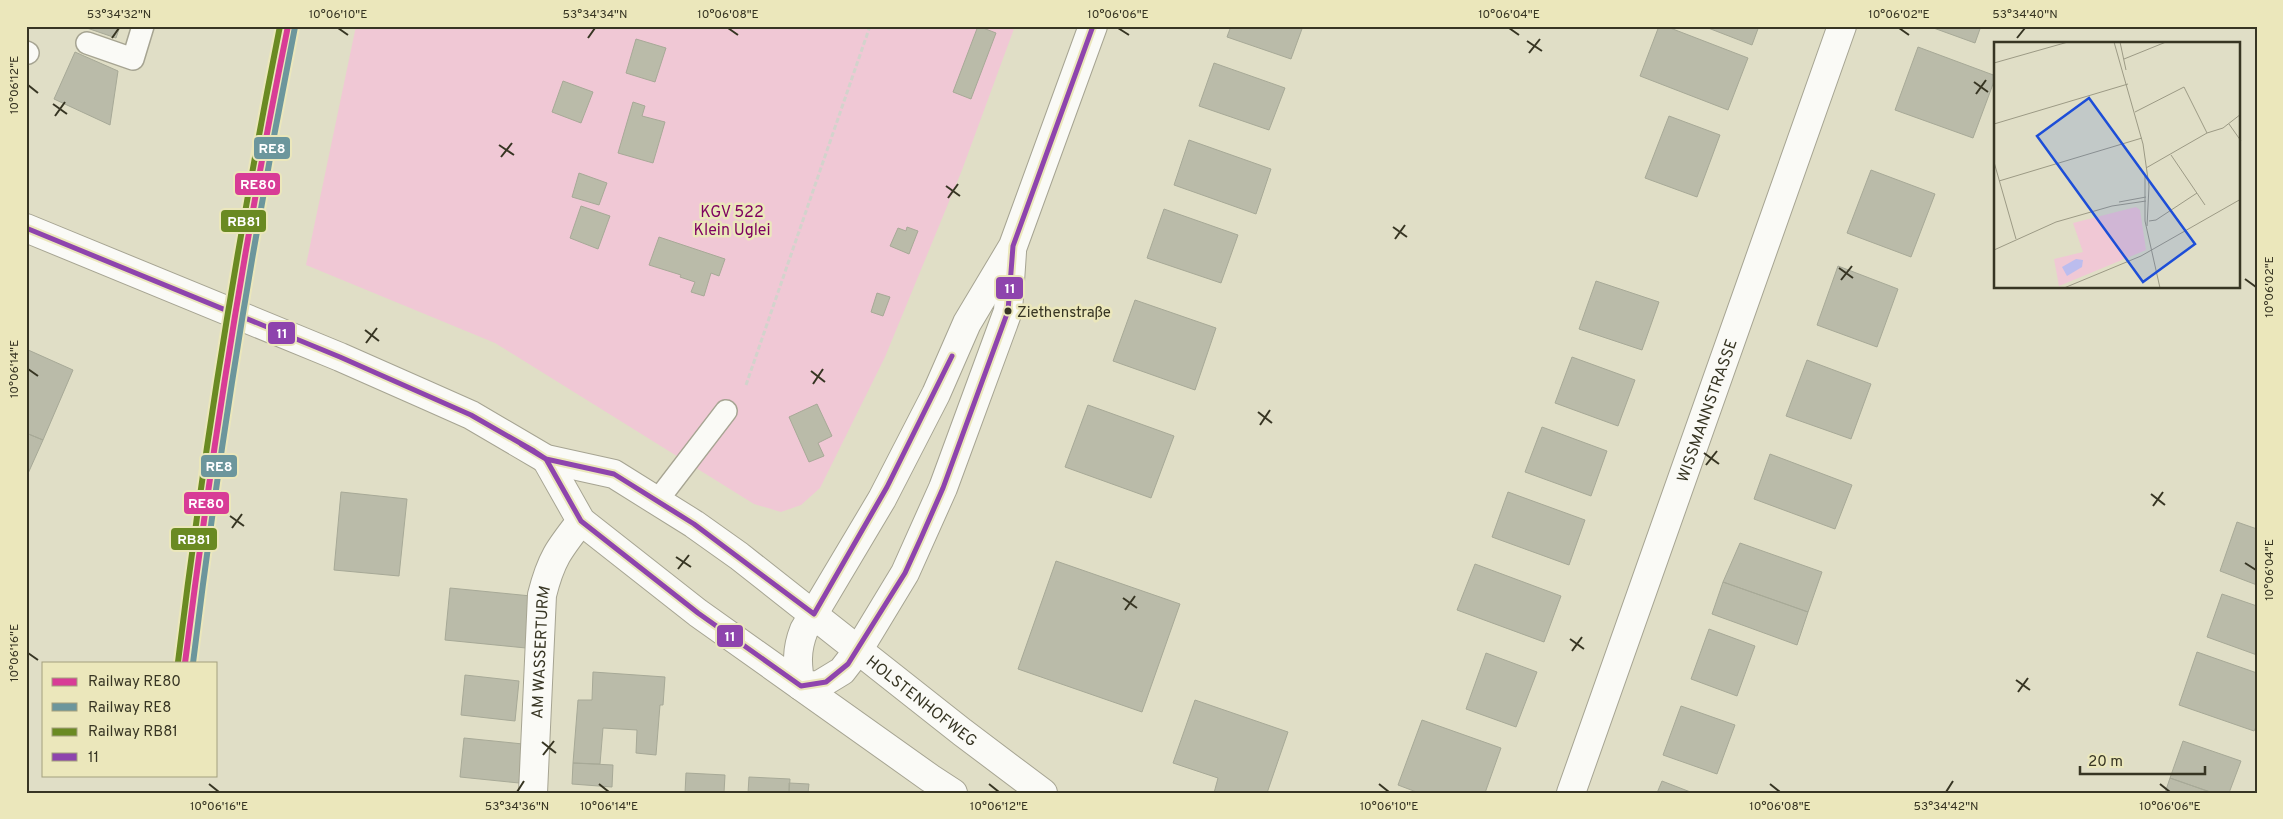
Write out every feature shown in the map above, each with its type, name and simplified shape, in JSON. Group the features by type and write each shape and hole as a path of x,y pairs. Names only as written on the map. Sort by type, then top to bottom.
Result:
{"street":[{"path":"801,686 798,673 798,648 804,630 882,499 936,394 967,323 1013,246 1092,26"},
{"name":"WISSMANNSTRASSE","path":"1571,793 1842,26"},
{"name":"HOLSTENHOFWEG","path":"26,228 340,357 471,415 546,459 614,474 740,556 970,738 1043,793"},
{"path":"801,686 818,684 842,671 859,649 905,573 943,488 1008,311 1013,246"},
{"path":"546,459 581,521 698,612 953,793"},
{"name":"AM WASSERTURM","path":"533,793 542,595 548,571 556,553 581,521"}],"lane":[{"path":"87,43 133,59 143,26"},
{"path":"657,501 726,411"}],"path":[{"path":"726,411 747,384 870,26"}],"green space":[{"name":"KGV 522 Klein Uglei","path":"356,26 1015,26 962,170 885,357 820,488 801,505 781,512 754,504 495,343 306,265"}],"building":[{"path":"81,26 120,26 116,38"},
{"path":"978,26 996,33 971,99 953,92"},
{"path":"1231,26 1303,26 1291,59 1227,37"},
{"path":"1659,26 1665,26 1748,58 1728,110 1640,76"},
{"path":"1703,26 1759,26 1752,45"},
{"path":"1928,26 1981,26 1975,43"},
{"path":"636,39 666,48 655,82 626,73"},
{"path":"1918,47 1994,75 1994,81 1973,138 1895,110"},
{"path":"75,52 118,71 110,125 54,99"},
{"path":"1214,63 1285,88 1269,130 1199,106"},
{"path":"563,81 593,92 581,123 552,112"},
{"path":"633,102 645,106 642,116 665,122 653,163 618,153"},
{"path":"1669,116 1720,135 1697,197 1645,178"},
{"path":"1189,140 1271,169 1256,214 1174,185"},
{"path":"1871,170 1935,194 1911,257 1847,233"},
{"path":"579,173 607,183 599,205 572,197"},
{"path":"581,206 610,216 598,249 570,238"},
{"path":"1164,209 1238,235 1221,283 1147,258"},
{"path":"907,227 918,231 909,254 890,246 898,228 906,231"},
{"path":"659,237 725,259 719,276 711,273 704,296 691,292 695,282 680,277 681,275 649,265"},
{"path":"1838,266 1898,289 1877,347 1817,325"},
{"path":"1596,281 1659,302 1642,350 1579,329"},
{"path":"877,293 890,297 883,316 871,312"},
{"path":"1135,300 1216,328 1195,390 1113,361"},
{"path":"26,349 73,370 43,440 26,433"},
{"path":"1572,357 1635,380 1618,426 1555,403"},
{"path":"1807,360 1871,384 1851,439 1786,416"},
{"path":"817,404 832,436 818,443 824,456 809,462 789,417"},
{"path":"1088,405 1174,436 1151,498 1065,467"},
{"path":"1542,427 1607,451 1591,496 1525,472"},
{"path":"26,433 43,440 26,478"},
{"path":"1770,454 1852,485 1835,529 1754,499"},
{"path":"341,492 407,499 399,576 334,570"},
{"path":"1508,492 1585,520 1569,565 1492,537"},
{"path":"2237,522 2257,529 2257,585 2220,571"},
{"path":"1740,543 1822,572 1808,612 1723,582"},
{"path":"1056,561 1180,604 1142,712 1018,669"},
{"path":"1475,564 1561,596 1544,642 1457,610"},
{"path":"1723,582 1808,612 1797,645 1712,614"},
{"path":"450,588 531,596 526,648 445,640"},
{"path":"2222,594 2257,606 2257,655 2207,637"},
{"path":"1709,629 1755,646 1737,696 1691,679"},
{"path":"2197,652 2257,673 2257,725 2254,731 2179,705"},
{"path":"1486,653 1537,672 1516,727 1466,709"},
{"path":"593,672 665,677 663,705 660,705 656,755 636,753 637,730 603,728 600,764 573,763 578,700 592,700"},
{"path":"465,675 519,681 515,721 461,715"},
{"path":"1195,700 1288,732 1267,793 1214,793 1218,778 1173,763"},
{"path":"1681,706 1735,725 1717,774 1663,755"},
{"path":"1422,720 1501,748 1485,793 1419,793 1398,785"},
{"path":"464,738 523,744 519,783 460,777"},
{"path":"2183,741 2241,761 2229,793 2213,793 2170,778"},
{"path":"573,763 613,765 612,787 572,784"},
{"path":"686,773 725,775 724,793 685,793"},
{"path":"749,777 790,779 789,793 748,793"},
{"path":"2170,778 2213,793 2165,793"},
{"path":"1662,781 1693,793 1657,793"},
{"path":"789,783 809,784 808,793 789,793"}],"rail line":[{"name":"RB81","path":"178,662 199,502 223,343 250,184 280,26"},
{"name":"RE80","path":"185,662 230,343 272,105 288,26"},
{"name":"RE8","path":"193,662 214,503 238,344 265,185 295,27"}],"transit line":[{"name":"11","path":"26,228 340,357 471,415 546,459 581,521 698,613 801,686 826,682 848,664 905,573 943,488 1008,311 1013,246 1093,26"},
{"name":"11","path":"521,444 546,459 614,474 694,524 814,614 887,487 952,356"}],"place":[{"name":"Ziethenstraße","path":"1008,311"}]}
